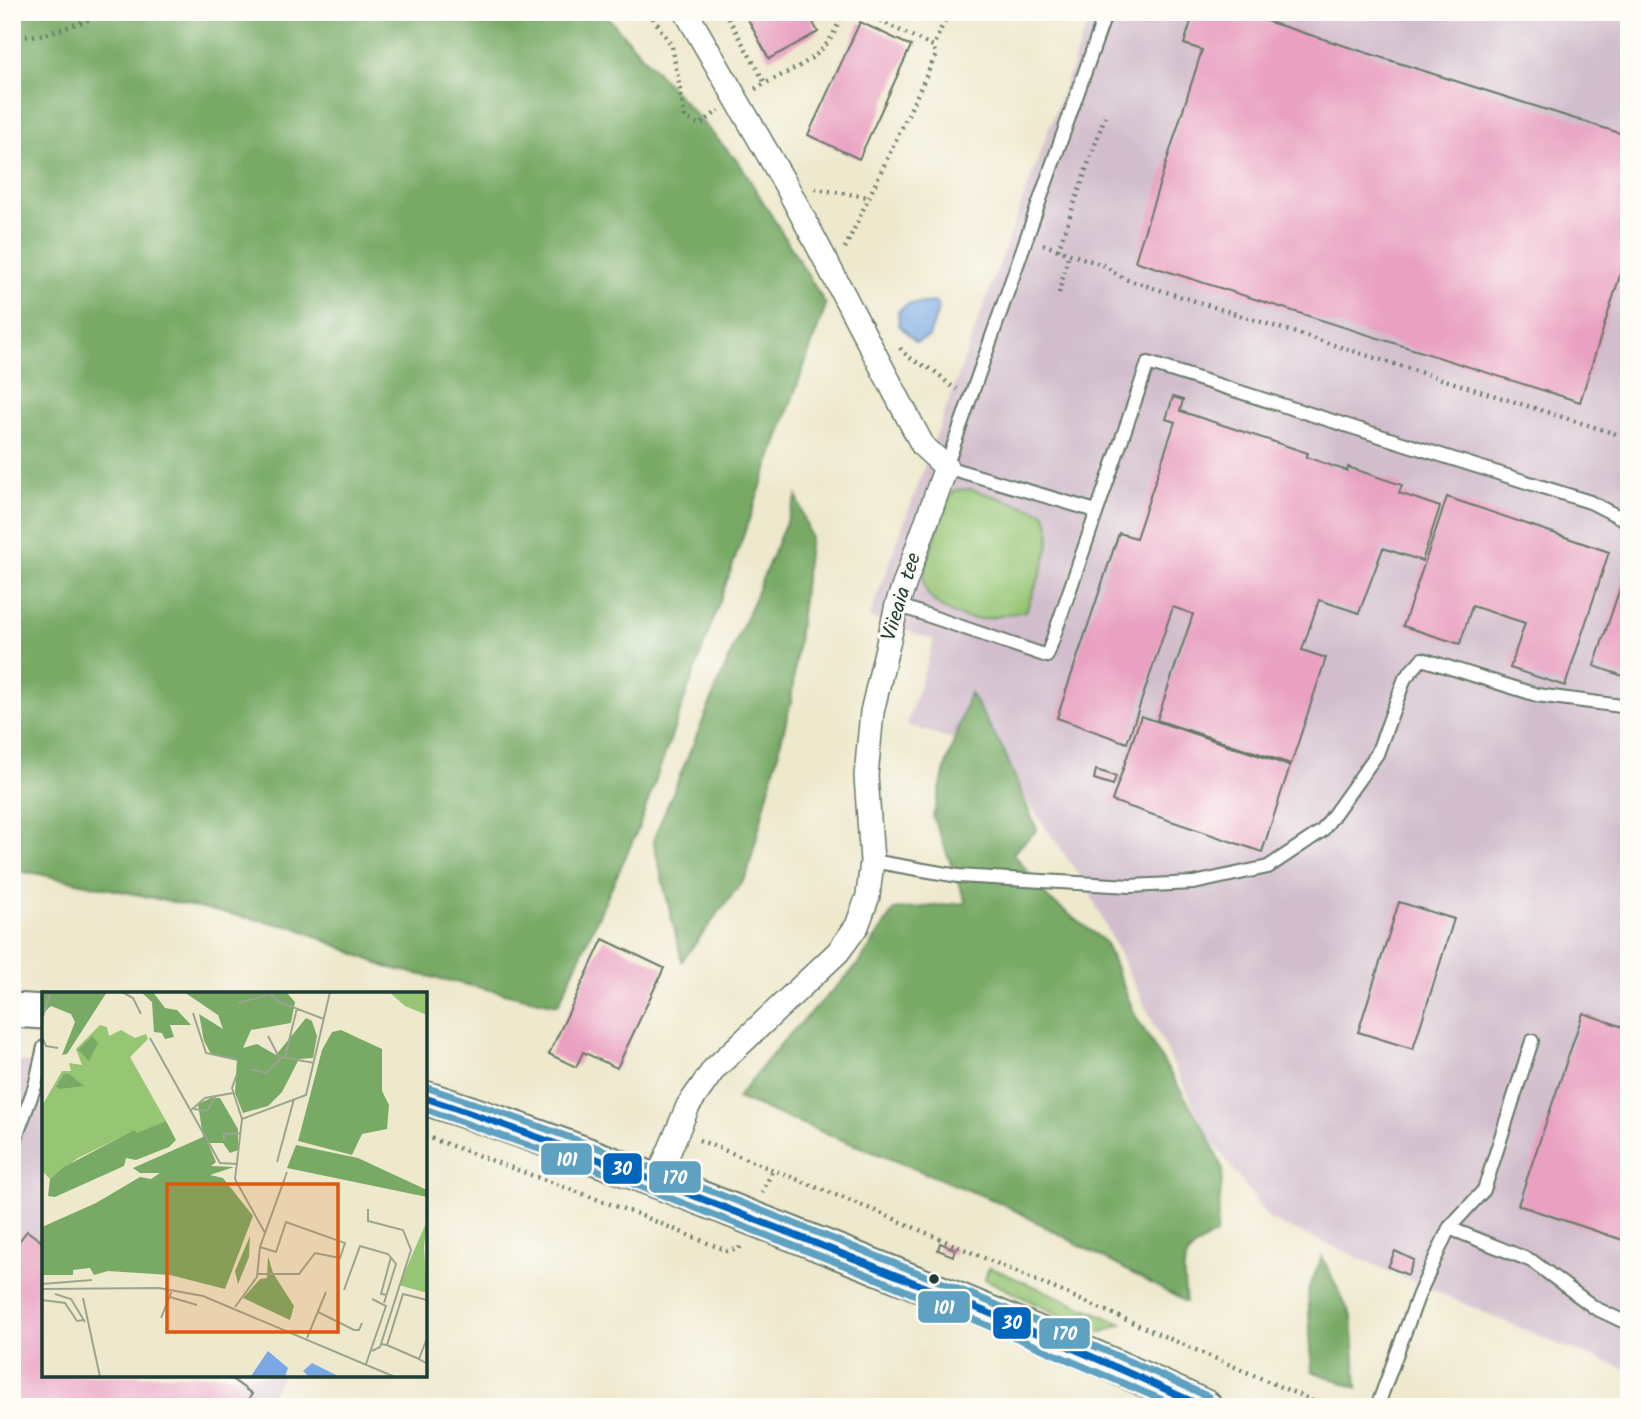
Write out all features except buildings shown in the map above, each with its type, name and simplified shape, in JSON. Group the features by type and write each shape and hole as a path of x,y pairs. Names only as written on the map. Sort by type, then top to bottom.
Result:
{"main road":[{"path":"12,1010 42,1013"},
{"path":"427,1099 521,1129 930,1287 1091,1354 1205,1407"}],"street":[{"path":"686,12 745,93 787,187 923,446 946,467"},
{"name":"Viieaia tee","path":"657,1180 688,1105 715,1069 838,952 857,926 868,896 872,861 866,776 872,712 897,605 946,467"}],"lane":[{"path":"1096,511 946,467 1106,12"},
{"path":"897,605 1047,656 1148,363 1590,502 1629,522"},
{"path":"872,861 958,876 1130,886 1194,883 1268,867 1322,831 1377,754 1405,678 1422,659 1537,695 1629,707"},
{"path":"1377,1407 1419,1294 1449,1228 1484,1190 1532,1041"},
{"path":"12,1148 40,1087 42,1067"},
{"path":"1449,1228 1532,1261 1595,1308 1629,1324"}],"path":[{"path":"12,38 47,34 111,12"},
{"path":"649,12 672,46 685,118 700,125 745,93 823,51 837,30 842,12"},
{"path":"725,12 765,83"},
{"path":"861,12 933,46"},
{"path":"844,251 936,55 933,46 948,12"},
{"path":"1105,116 1058,250 1102,265 1125,279 1616,434"},
{"path":"810,188 869,197"},
{"path":"1059,293 1069,254"},
{"path":"676,1130 884,1214 1327,1407"}],"shaded area":[{"path":"1092,12 1629,12 1629,1370 1562,1346 1269,1219 1208,1135 1086,885 992,751 907,725 934,640 869,618"},
{"path":"12,1061 42,1065 42,1377 281,1377 269,1400 272,1407 12,1407"}],"green space":[{"path":"12,12 603,12 740,164 826,305 638,829 558,1005 386,967 297,928 34,873 12,871"},
{"path":"971,489 1043,512 1048,522 1050,533 1045,560 1026,611 974,619 953,614 929,595 924,576 949,498 955,490"},
{"path":"797,496 810,536 791,702 747,875 682,961 653,840"},
{"path":"970,693 1003,749 1037,830 1013,853 1048,898 1105,942 1136,1017 1208,1135 1223,1170 1216,1234 1195,1247 1186,1260 1186,1302 1001,1203 737,1098 785,1039 859,964 894,910 966,903 933,817 947,762"},
{"path":"1322,1257 1352,1318 1357,1388 1312,1371 1308,1291"},
{"path":"989,1267 1122,1324 1102,1332 1093,1332 985,1279"}],"water":[{"path":"935,302 939,307 929,337 916,342 899,325 898,311 908,304"}],"transit line":[{"name":"170","path":"428,1088 600,1149 825,1236 1046,1325 1209,1397"},
{"name":"30","path":"427,1099 596,1158 875,1267 1041,1335 1204,1407"},
{"name":"101","path":"427,1110 587,1166 864,1273 1179,1407"}]}
